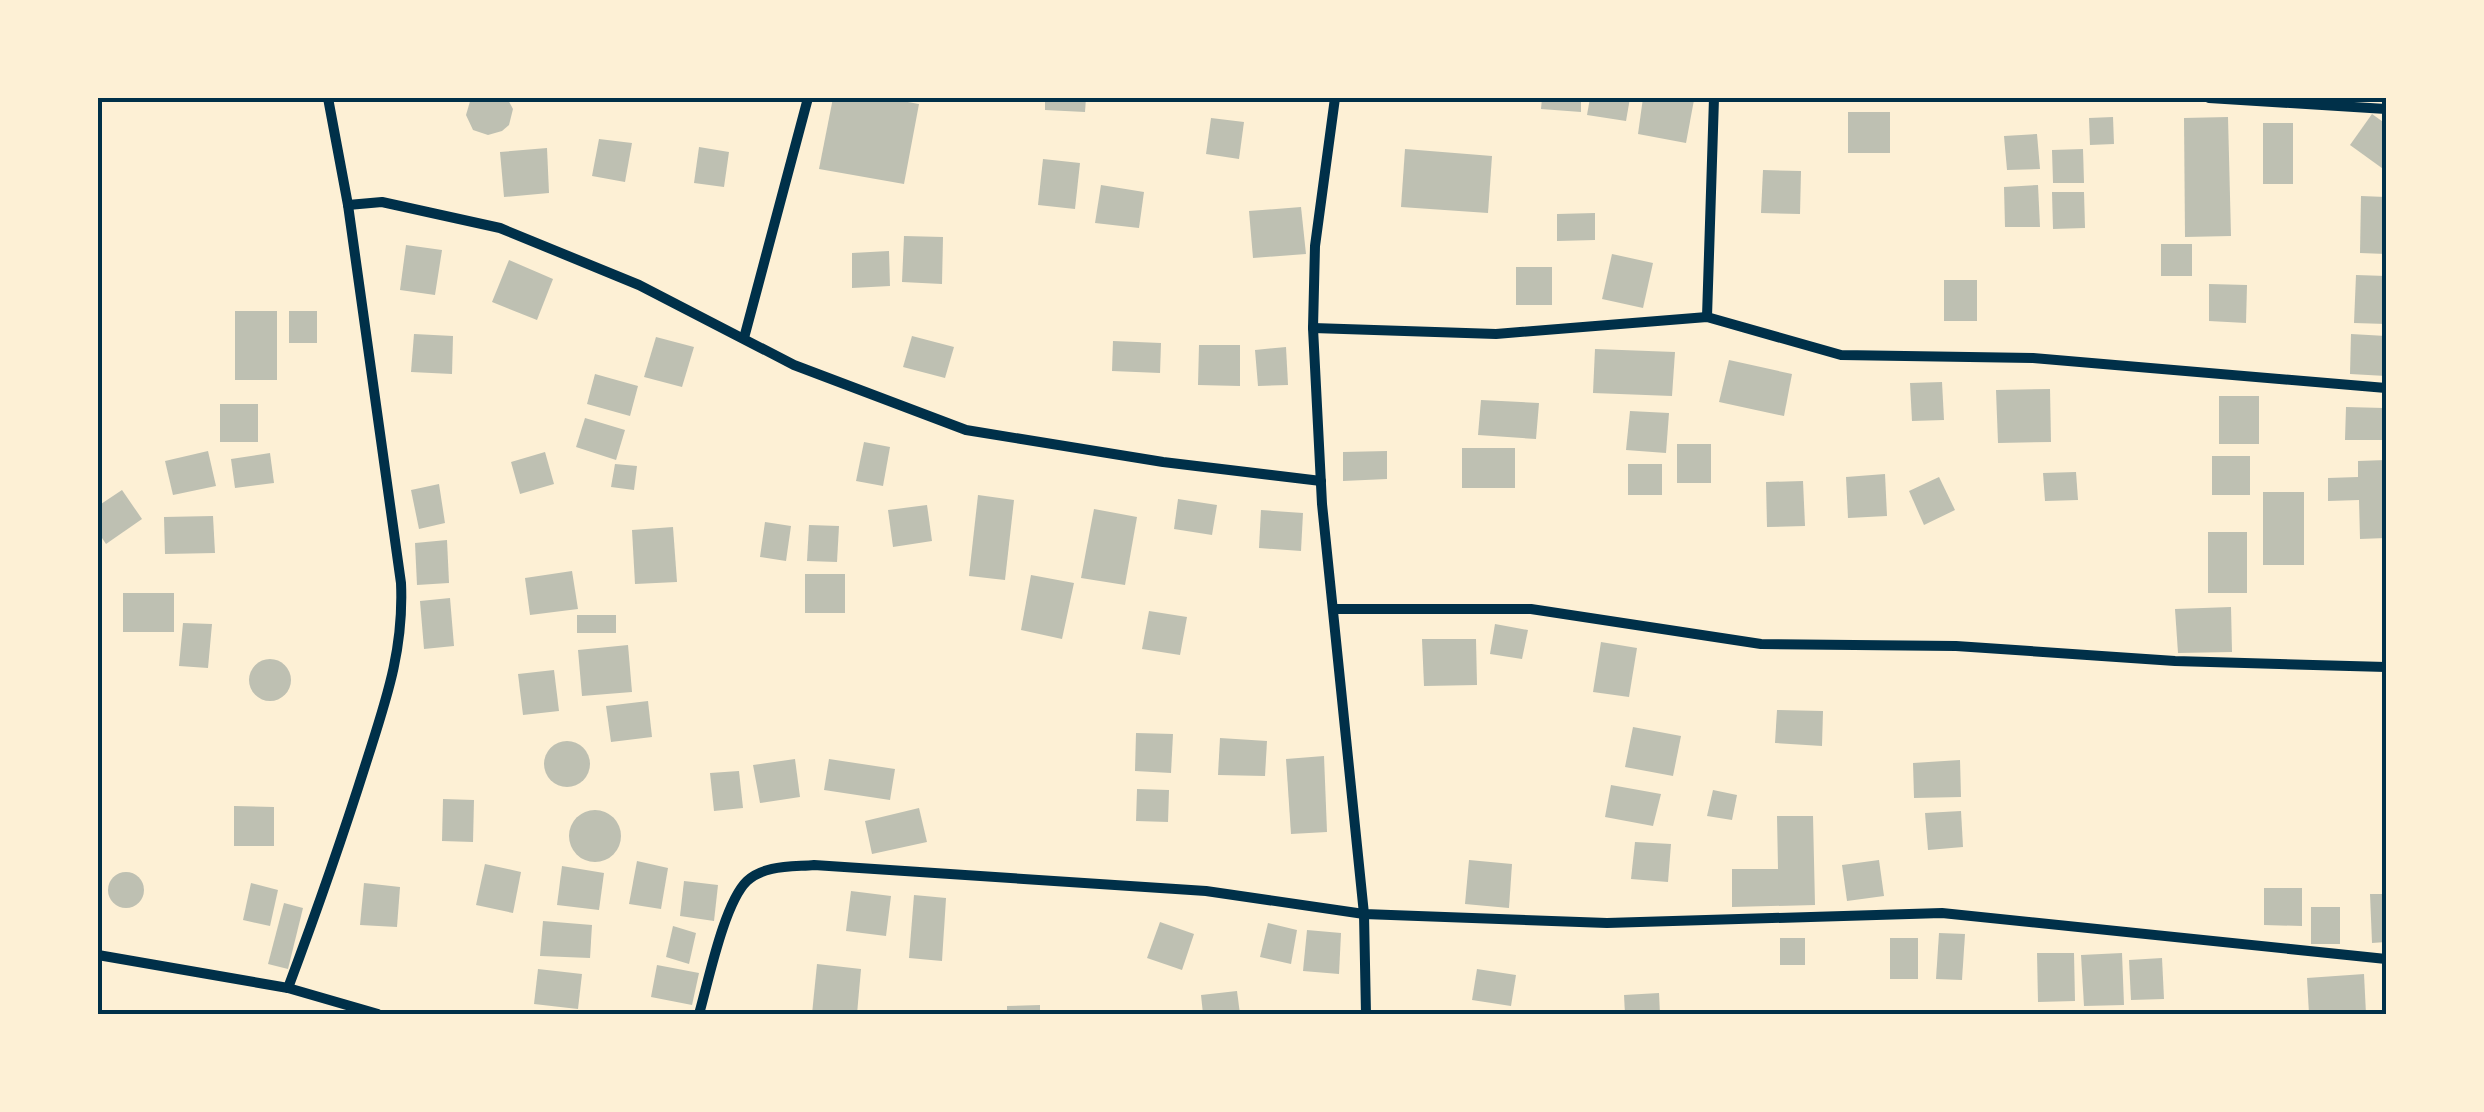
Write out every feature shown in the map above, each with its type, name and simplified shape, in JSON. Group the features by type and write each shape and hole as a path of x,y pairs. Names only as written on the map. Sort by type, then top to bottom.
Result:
{"street":[{"path":"288,988 336,859 400,648 401,583 348,205 328,98"},
{"path":"744,338 808,98"},
{"path":"1334,98 1315,246 1314,328 1321,480 1364,914 1366,1014"},
{"path":"1708,318 1714,98"},
{"path":"2209,98 2386,110"},
{"path":"348,205 382,202 500,228 639,285 794,365 966,430 1162,462 1321,480"},
{"path":"1314,328 1496,334 1708,318 1840,355 2033,358 2386,388"},
{"path":"1335,609 1531,609 1761,644 1956,646 2175,660 2386,667"},
{"path":"699,1014 730,908 747,881 774,868 814,865 1206,891 1364,914 1608,924 1942,913 2386,960"},
{"path":"98,955 288,988 378,1014"}],"building":[{"path":"471,98 507,98 513,109 509,125 488,135 473,130 466,115"},
{"path":"833,98 885,98 919,104 904,184 819,169"},
{"path":"1045,98 1086,98 1085,112 1045,110"},
{"path":"1542,98 1581,98 1581,112 1541,109"},
{"path":"1590,98 1630,98 1626,121 1587,115"},
{"path":"1643,98 1694,100 1686,143 1638,134"},
{"path":"1848,112 1890,112 1890,153 1848,153"},
{"path":"2372,114 2386,124 2386,171 2350,145"},
{"path":"2113,117 2114,144 2090,145 2089,118"},
{"path":"2228,117 2231,236 2185,237 2184,118"},
{"path":"1211,118 1244,122 1239,159 1206,154"},
{"path":"2263,123 2293,123 2293,184 2263,184"},
{"path":"2037,134 2040,169 2007,170 2004,136"},
{"path":"599,139 632,143 625,182 592,176"},
{"path":"699,147 729,152 724,187 694,183"},
{"path":"547,148 549,193 504,197 500,152"},
{"path":"1405,149 1492,156 1488,213 1401,207"},
{"path":"2083,149 2084,183 2053,183 2052,150"},
{"path":"1043,159 1080,163 1075,209 1038,205"},
{"path":"1763,170 1801,171 1800,214 1761,213"},
{"path":"1101,185 1144,192 1139,228 1095,223"},
{"path":"2038,185 2040,227 2005,227 2004,187"},
{"path":"2052,192 2084,192 2085,228 2053,229"},
{"path":"2361,196 2386,197 2386,254 2360,253"},
{"path":"1301,207 1306,254 1253,258 1249,211"},
{"path":"1595,213 1595,240 1557,241 1557,214"},
{"path":"904,236 943,237 942,284 902,282"},
{"path":"2161,244 2192,244 2192,276 2161,276"},
{"path":"406,245 442,250 435,295 400,290"},
{"path":"889,251 890,286 852,288 852,253"},
{"path":"1612,254 1653,263 1643,308 1602,299"},
{"path":"509,260 553,279 537,320 492,302"},
{"path":"1516,267 1552,267 1552,305 1516,305"},
{"path":"2356,275 2386,276 2386,324 2354,323"},
{"path":"1944,280 1977,280 1977,321 1944,321"},
{"path":"2209,284 2247,285 2246,323 2209,321"},
{"path":"235,311 277,311 277,380 235,380"},
{"path":"289,311 317,311 317,343 289,343"},
{"path":"414,334 453,336 452,374 411,372"},
{"path":"2351,334 2386,336 2386,376 2350,374"},
{"path":"912,336 954,347 945,378 903,367"},
{"path":"656,337 694,347 682,387 644,377"},
{"path":"1113,341 1161,343 1160,373 1112,371"},
{"path":"1199,345 1240,345 1240,386 1198,385"},
{"path":"1286,347 1288,385 1258,386 1255,350"},
{"path":"1595,349 1675,352 1672,396 1593,393"},
{"path":"1729,360 1792,374 1784,416 1719,402"},
{"path":"595,374 638,386 630,416 587,404"},
{"path":"1942,382 1944,420 1912,421 1910,383"},
{"path":"2050,389 2051,442 1998,443 1996,390"},
{"path":"2219,396 2259,396 2259,444 2219,444"},
{"path":"1481,400 1539,403 1536,439 1478,435"},
{"path":"220,404 258,404 258,442 220,442"},
{"path":"2346,407 2384,408 2383,440 2345,440"},
{"path":"1630,411 1669,413 1666,453 1626,450"},
{"path":"585,418 625,430 616,460 576,447"},
{"path":"864,442 890,447 883,486 856,481"},
{"path":"1677,444 1711,444 1711,483 1677,483"},
{"path":"1462,448 1515,448 1515,488 1462,488"},
{"path":"208,451 216,486 173,495 165,461"},
{"path":"1387,451 1387,479 1343,481 1343,452"},
{"path":"545,452 554,484 520,494 511,462"},
{"path":"270,453 274,483 235,488 231,459"},
{"path":"2212,456 2250,456 2250,495 2212,495"},
{"path":"2386,460 2386,538 2360,539 2359,500 2328,501 2328,478 2358,477 2358,461"},
{"path":"615,464 637,466 634,490 611,487"},
{"path":"1628,464 1662,464 1662,495 1628,495"},
{"path":"2076,472 2078,500 2045,501 2043,473"},
{"path":"1885,474 1887,516 1848,518 1846,477"},
{"path":"1939,477 1955,510 1924,525 1909,491"},
{"path":"1803,481 1805,526 1767,527 1766,482"},
{"path":"439,484 445,523 419,529 411,490"},
{"path":"122,490 142,519 106,544 98,532 98,506"},
{"path":"2263,492 2304,492 2304,565 2263,565"},
{"path":"978,495 1014,500 1005,580 969,576"},
{"path":"1178,499 1217,505 1212,535 1174,529"},
{"path":"927,505 932,541 893,547 888,510"},
{"path":"1094,509 1137,517 1125,585 1081,578"},
{"path":"1261,510 1303,513 1301,551 1259,548"},
{"path":"213,516 215,553 165,554 164,517"},
{"path":"765,522 791,526 786,561 760,557"},
{"path":"809,525 839,526 837,562 807,561"},
{"path":"673,527 677,582 635,584 632,530"},
{"path":"2208,532 2247,532 2247,593 2208,593"},
{"path":"447,540 449,583 417,585 415,543"},
{"path":"572,571 578,609 530,615 525,578"},
{"path":"805,574 845,574 845,613 805,613"},
{"path":"1031,575 1074,583 1062,639 1021,630"},
{"path":"123,593 174,593 174,632 123,632"},
{"path":"450,598 454,646 424,649 420,601"},
{"path":"2231,607 2232,652 2178,653 2175,609"},
{"path":"1149,611 1187,617 1180,655 1142,649"},
{"path":"577,615 616,615 616,633 577,633"},
{"path":"183,623 212,624 208,668 179,666"},
{"path":"1495,624 1528,630 1522,659 1490,654"},
{"path":"1422,639 1476,639 1477,685 1424,686"},
{"path":"1601,642 1637,648 1629,697 1593,692"},
{"path":"628,645 632,692 582,696 578,650"},
{"path":"270,659 285,665 291,680 285,695 270,701 255,695 249,680 255,665"},
{"path":"554,670 559,711 523,715 518,674"},
{"path":"648,701 652,737 611,742 606,706"},
{"path":"1777,710 1823,711 1822,746 1775,743"},
{"path":"1633,727 1681,736 1673,776 1625,767"},
{"path":"1136,733 1173,734 1171,773 1135,771"},
{"path":"1220,738 1267,741 1265,776 1218,775"},
{"path":"567,741 583,748 590,764 583,780 567,787 551,780 544,764 551,748"},
{"path":"1324,756 1327,832 1291,834 1286,759"},
{"path":"795,759 800,797 760,803 753,765"},
{"path":"829,759 895,769 890,800 824,790"},
{"path":"1960,760 1961,797 1914,798 1913,763"},
{"path":"739,771 743,808 714,811 710,773"},
{"path":"1611,785 1661,794 1653,826 1605,817"},
{"path":"1137,789 1169,790 1168,822 1136,821"},
{"path":"1713,790 1737,795 1732,820 1707,816"},
{"path":"443,799 474,800 473,842 442,841"},
{"path":"234,806 274,807 274,846 234,846"},
{"path":"919,808 927,842 872,854 865,821"},
{"path":"595,810 614,817 621,836 614,855 595,862 576,855 569,836 576,817"},
{"path":"1961,811 1963,847 1928,850 1925,813"},
{"path":"1777,816 1813,816 1815,905 1732,907 1732,869 1778,869"},
{"path":"1635,842 1671,844 1668,882 1631,879"},
{"path":"1469,860 1512,864 1509,908 1465,904"},
{"path":"1879,860 1884,896 1847,901 1842,865"},
{"path":"637,861 668,868 661,909 629,904"},
{"path":"485,864 521,872 513,913 476,905"},
{"path":"562,866 604,873 599,910 557,905"},
{"path":"126,872 139,877 144,890 139,903 126,908 113,903 108,890 113,877"},
{"path":"684,881 718,885 714,921 680,916"},
{"path":"251,883 278,890 270,926 243,920"},
{"path":"364,883 400,887 397,927 360,925"},
{"path":"2264,888 2302,888 2302,926 2264,925"},
{"path":"851,891 891,896 886,936 846,931"},
{"path":"2370,894 2386,894 2386,942 2372,943"},
{"path":"914,895 946,898 942,961 909,958"},
{"path":"284,903 303,908 288,969 268,964"},
{"path":"2311,907 2340,907 2340,944 2311,944"},
{"path":"543,921 592,925 590,958 540,956"},
{"path":"1160,922 1194,934 1182,970 1147,958"},
{"path":"1268,923 1297,930 1291,964 1260,957"},
{"path":"673,926 696,933 689,964 666,957"},
{"path":"1307,930 1341,933 1339,974 1303,971"},
{"path":"1939,933 1965,934 1962,980 1936,979"},
{"path":"1780,938 1805,938 1805,965 1780,965"},
{"path":"1890,938 1918,938 1918,979 1890,979"},
{"path":"2037,953 2074,953 2075,1001 2038,1002"},
{"path":"2122,953 2124,1005 2084,1006 2081,955"},
{"path":"2162,958 2164,999 2131,1000 2129,960"},
{"path":"817,964 861,969 857,1014 812,1014"},
{"path":"657,965 699,973 692,1005 651,997"},
{"path":"538,969 582,974 578,1009 534,1004"},
{"path":"1477,969 1516,975 1511,1006 1472,1000"},
{"path":"2364,974 2366,1014 2309,1014 2307,978"},
{"path":"1237,991 1240,1014 1203,1014 1201,995"},
{"path":"1659,993 1660,1014 1625,1014 1624,995"},
{"path":"1040,1005 1040,1014 1007,1014 1007,1006"}]}
